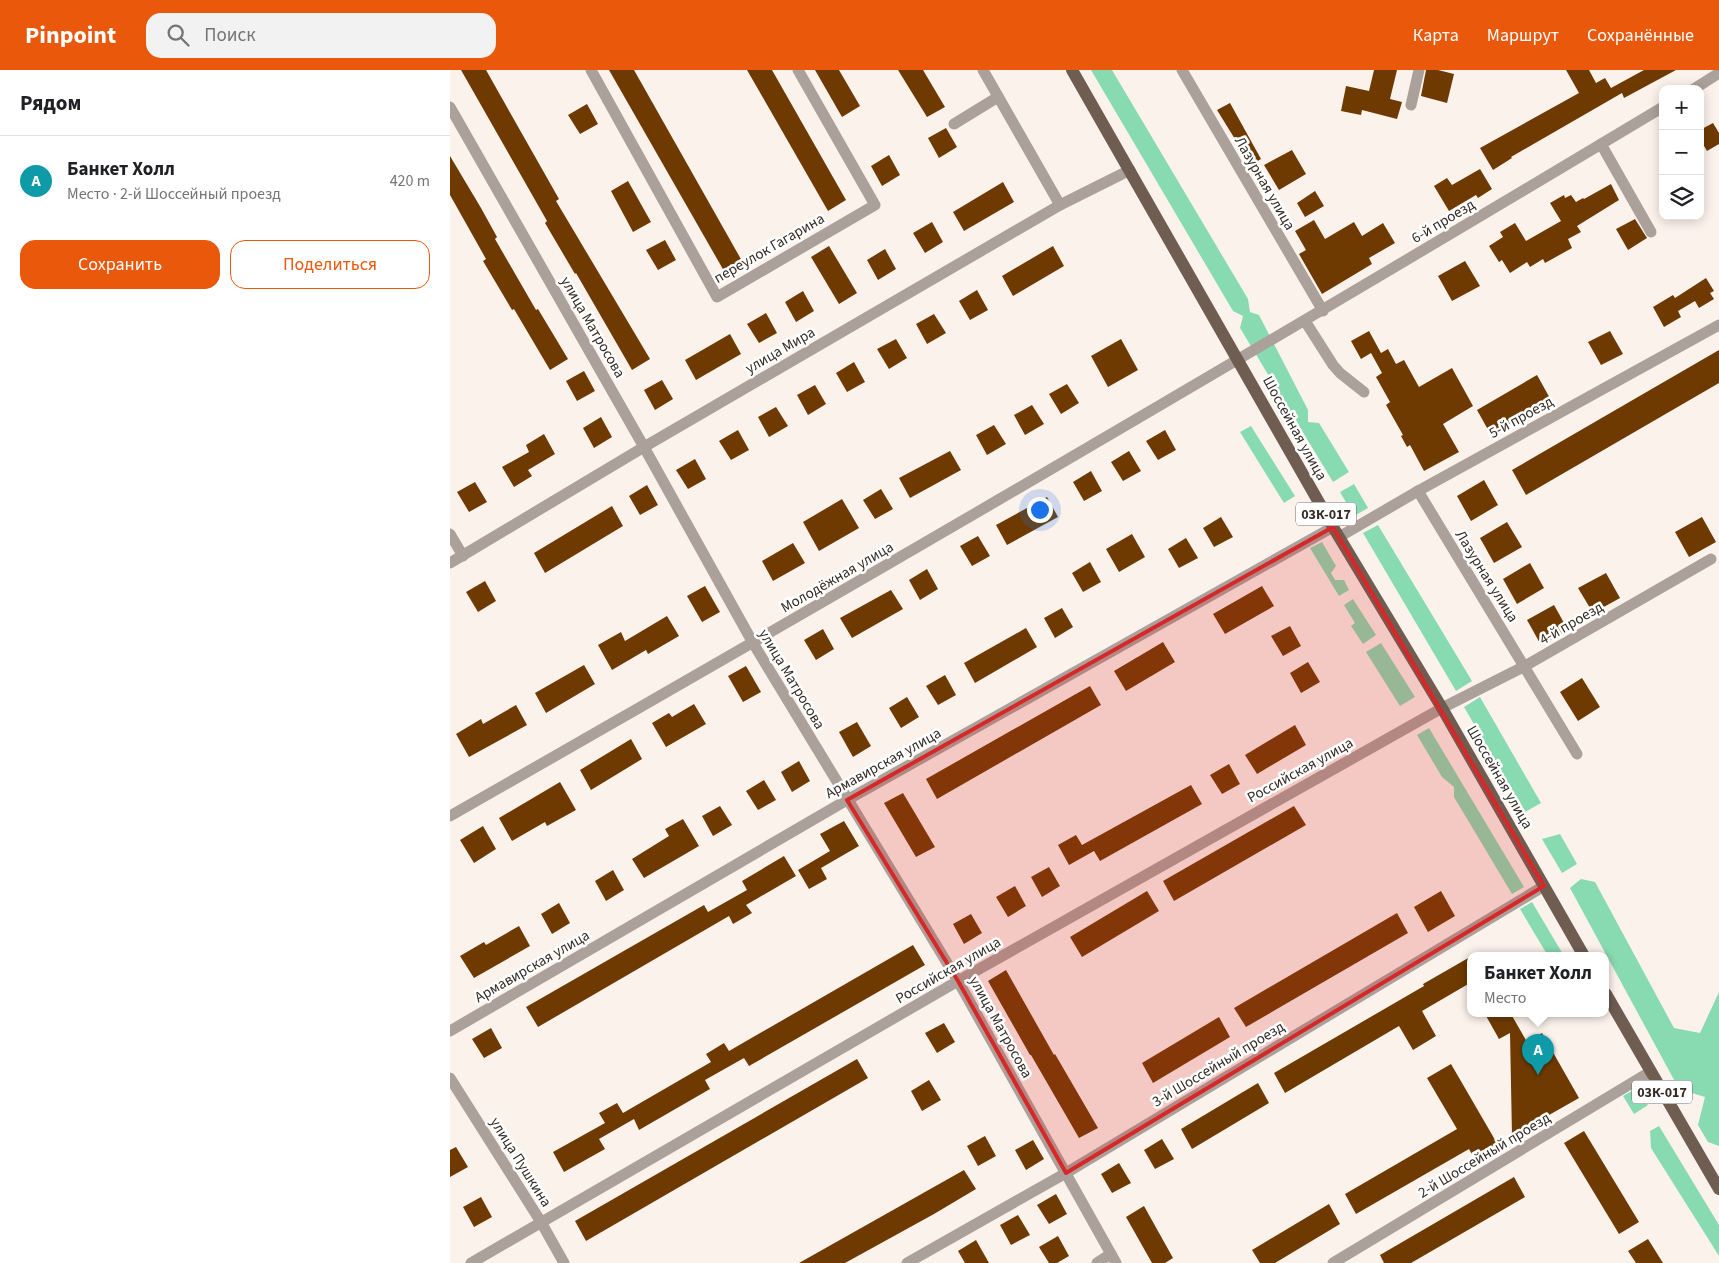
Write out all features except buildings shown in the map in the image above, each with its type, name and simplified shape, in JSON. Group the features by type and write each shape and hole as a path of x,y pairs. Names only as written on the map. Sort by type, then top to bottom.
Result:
{"main road":[{"name":"Шоссейная улица","path":"1072,70 1336,532 1442,708 1582,952"},
{"name":"03К-017","path":"1609,999 1719,1189"}],"street":[{"name":"переулок Гагарина","path":"591,70 717,296 875,205 798,70"},
{"path":"983,70 1060,205"},
{"name":"Лазурная улица","path":"1182,70 1322,311"},
{"path":"1411,105 1419,70"},
{"path":"1700,85 1719,73"},
{"path":"954,124 998,97"},
{"name":"улица Матросова","path":"450,107 644,447 753,644 958,981 1114,1259"},
{"name":"6-й проезд","path":"1238,360 1659,109"},
{"path":"1601,144 1651,232"},
{"name":"улица Мира","path":"450,563 644,447 1060,205 1130,170"},
{"path":"1305,321 1333,365 1364,392"},
{"name":"5-й проезд","path":"1336,532 1418,491 1719,325"},
{"name":"Молодёжная улица","path":"450,816 753,644 1238,360"},
{"name":"Лазурная улица","path":"1418,491 1577,754"},
{"name":"Армавирская улица","path":"450,1031 847,800 1336,532"},
{"path":"450,534 463,556"},
{"name":"4-й проезд","path":"1442,708 1525,666 1711,559"},
{"name":"Российская улица","path":"471,1263 958,981 1442,708"},
{"name":"3-й Шоссейный проезд","path":"906,1263 1066,1173 1544,886"},
{"name":"2-й Шоссейный проезд","path":"1333,1263 1650,1072"},
{"name":"улица Пушкина","path":"450,1078 541,1222 564,1263"},
{"path":"1097,1263 1114,1259"}],"highlighted area":[{"path":"1333,527 1544,886 1066,1173 958,981 847,800"}],"green space":[{"path":"1091,70 1112,70 1248,299 1250,312 1259,315 1308,410 1308,422 1319,423 1349,472 1333,482 1240,328 1243,316 1233,311"},
{"path":"1251,426 1295,496 1284,503 1240,432"},
{"path":"1354,484 1368,508 1354,516 1340,492"},
{"path":"1378,525 1472,681 1456,691 1363,533"},
{"path":"1322,542 1336,566 1331,573 1335,580 1344,580 1349,590 1339,596 1310,548"},
{"path":"1353,599 1376,635 1363,644 1351,626 1355,623 1344,605"},
{"path":"1381,643 1415,697 1400,706 1366,652"},
{"path":"1480,697 1541,803 1525,812 1464,707"},
{"path":"1429,728 1524,887 1512,894 1454,797 1454,787 1442,777 1417,735"},
{"path":"1560,834 1577,864 1562,873 1542,839"},
{"path":"1581,879 1595,882 1674,1028 1700,1033 1719,992 1719,1146 1708,1142 1698,1125 1705,1097 1679,1089 1609,960 1609,952 1605,952 1570,888"},
{"path":"1532,902 1562,952 1546,952 1520,909"},
{"path":"1637,1088 1648,1105 1634,1114 1623,1096"},
{"path":"1659,1126 1719,1225 1719,1256 1651,1148 1650,1131"}],"place":[{"name":"Банкет Холл","path":"1538,1075"}]}
